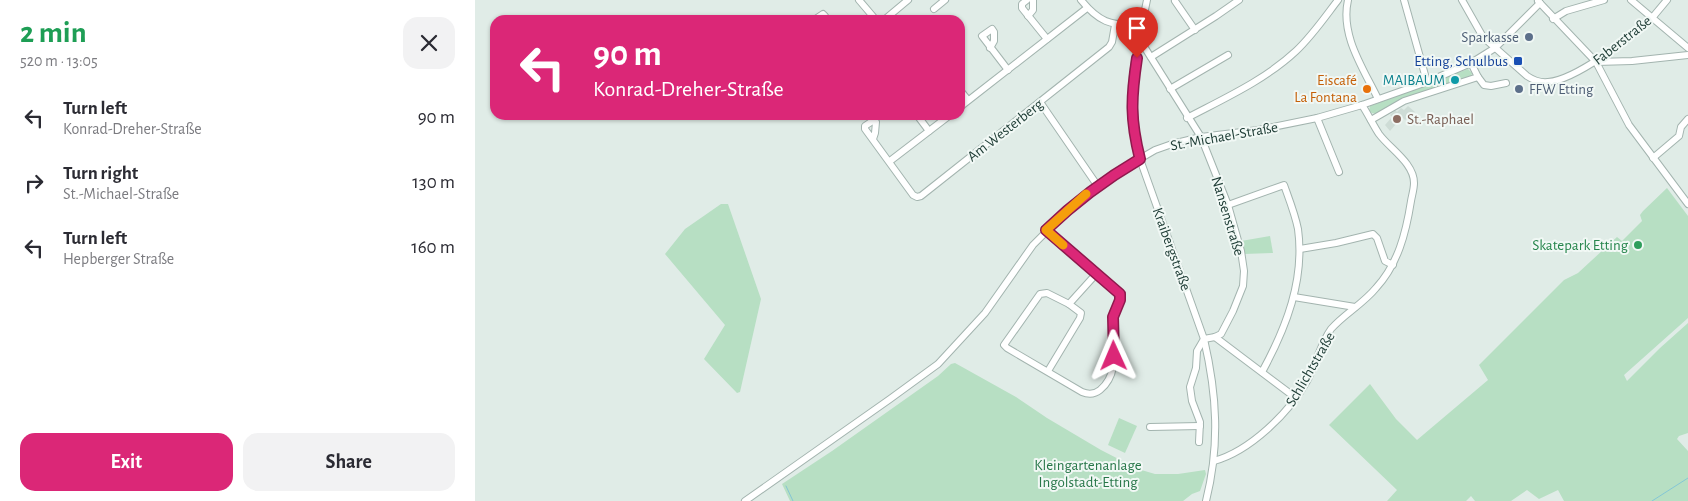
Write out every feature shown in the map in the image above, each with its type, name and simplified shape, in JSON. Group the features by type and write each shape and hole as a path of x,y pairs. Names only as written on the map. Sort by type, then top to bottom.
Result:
{"street":[{"path":"890,15 908,0"},
{"path":"934,9 945,0"},
{"path":"1027,0 1021,6 1047,40"},
{"path":"1028,16 1033,10 1033,0"},
{"path":"1081,0 1101,20 1115,25 1142,28"},
{"name":"Kraibergstraße","path":"1147,0 1132,91 1131,114 1140,159 1204,339 1214,388 1216,422 1214,461 1206,501"},
{"path":"1151,57 1239,0"},
{"path":"1349,0 1346,12 1348,36 1378,99"},
{"path":"1404,0 1427,82"},
{"name":"Faberstraße","path":"1462,0 1480,32 1495,48 1527,76 1541,82 1559,80 1596,62 1652,17 1667,0"},
{"path":"1553,19 1566,11 1604,0"},
{"path":"1631,0 1688,48"},
{"path":"860,1 872,15"},
{"path":"1175,1 1195,30"},
{"path":"1187,118 1256,81 1276,68 1298,50 1337,1 1346,12"},
{"path":"1538,2 1596,62 1629,124 1688,204"},
{"name":"St.-Michael-Straße","path":"745,501 927,372 979,320 1020,261 1046,230 1097,185 1140,159 1171,144 1201,137 1258,130 1317,118 1427,82 1471,63 1495,48 1538,2"},
{"path":"965,103 1087,8"},
{"name":"Am Westerberg","path":"890,161 917,198 1109,47 1113,42 1115,25"},
{"name":"Nansenstraße","path":"1139,44 1145,48 1187,118 1201,137 1227,205 1241,251 1244,271 1243,286 1221,334 1215,338"},
{"path":"991,48 1008,70"},
{"path":"1170,89 1228,55"},
{"path":"1596,62 1632,61 1688,55"},
{"path":"1471,63 1484,85 1491,86 1506,82"},
{"path":"1371,120 1404,101 1478,77"},
{"path":"965,96 968,100"},
{"path":"1040,102 1097,185"},
{"name":"Schlichtstraße","path":"1214,461 1228,457 1267,430 1284,414 1307,381 1330,331 1375,290 1393,265 1409,217 1414,184 1413,175 1379,134 1362,104"},
{"path":"1317,118 1339,172"},
{"path":"1653,158 1679,136 1681,127 1688,119"},
{"path":"921,120 929,131"},
{"path":"873,139 890,161 943,120"},
{"path":"1681,127 1688,134"},
{"path":"1227,205 1283,185 1297,227 1300,249 1294,297 1280,337 1262,372"},
{"path":"1046,230 1119,292 1121,296 1113,317 1115,341 1113,367 1110,376 1096,393 1085,394 1003,345 1040,294 1047,293 1069,304 1081,313 1080,318 1048,371"},
{"path":"1300,249 1328,245 1373,234 1377,238 1385,262 1393,265"},
{"path":"1069,304 1097,273"},
{"path":"1294,297 1355,307"},
{"path":"1199,442 1200,422 1192,401 1190,387 1197,368 1197,351 1204,339 1215,338 1296,398"},
{"path":"1150,427 1200,426"}],"shaded area":[{"name":"St.-Raphael","path":"1408,106 1415,112 1405,120 1403,118 1399,122 1396,120 1394,122 1396,124 1390,131 1385,125 1392,117 1390,115 1395,110 1397,112 1401,108 1404,110"}],"green space":[{"path":"1468,69 1472,73 1471,77 1376,114 1369,111 1370,106"},
{"path":"1667,188 1688,216 1688,318 1624,375 1627,381 1688,323 1688,433 1679,436 1677,439 1688,451 1688,501 1564,501 1558,490 1539,499 1527,490 1511,501 1475,501 1471,496 1466,501 1387,501 1397,490 1329,425 1370,384 1396,419 1417,440 1488,380 1479,365 1564,280 1578,273 1617,237 1622,241 1642,221 1640,215 1643,211"},
{"path":"721,204 728,204 761,299 740,392 737,393 704,359 725,325 665,254 685,229"},
{"path":"1270,236 1273,253 1244,254 1241,241"},
{"name":"Kleingartenanlage Ingolstadt-Etting","path":"955,363 1016,397 1101,450 1138,469 1155,474 1178,474 1205,470 1206,474 1200,491 1183,501 790,501 782,484 832,451 938,376 951,364"},
{"path":"1119,418 1137,426 1125,453 1108,445"}],"waterway":[{"path":"1652,501 1688,478"},
{"path":"786,486 793,501"}],"slow traffic":[{"path":"1063,245 1046,230 1086,194"}],"place":[{"name":"Sparkasse","path":"1529,37"},
{"name":"Etting, Schulbus","path":"1518,61"},
{"name":"MAIBAUM","path":"1455,80"},
{"name":"Eiscafé La Fontana","path":"1367,89"},
{"name":"FFW Etting","path":"1519,89"},
{"name":"St.-Raphael","path":"1397,119"},
{"name":"Skatepark Etting","path":"1638,245"}],"route":[{"path":"1114,356 1113,317 1121,298 1119,292 1046,230 1097,185 1140,159 1131,114 1137,58"}]}
